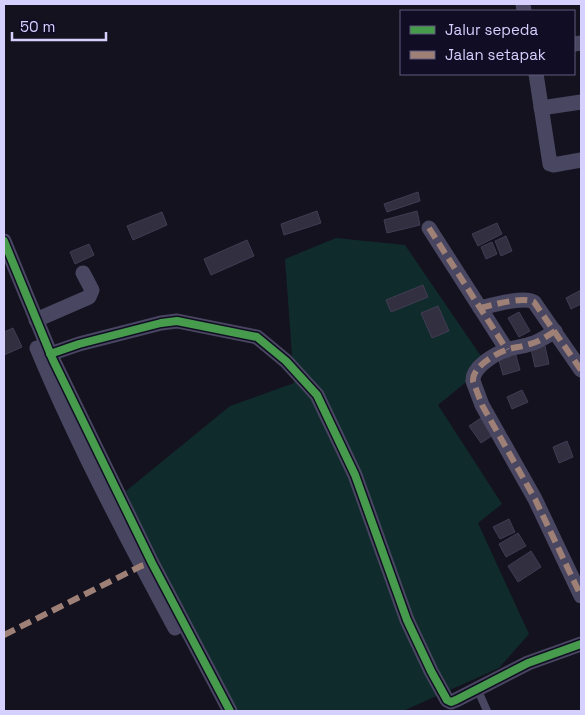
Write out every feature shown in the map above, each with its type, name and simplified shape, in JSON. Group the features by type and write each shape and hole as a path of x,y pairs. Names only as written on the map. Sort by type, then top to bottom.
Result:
{"street":[{"path":"536,75 550,164 581,160"},
{"path":"541,108 581,102"},
{"path":"429,228 507,350"},
{"path":"4,242 50,354 152,562 230,711"},
{"path":"4,269 60,403 141,566 219,711"},
{"path":"36,320 89,297 92,290 83,274"},
{"path":"480,308 520,300 531,300 581,370"},
{"path":"50,354 79,344 178,320 258,337 286,361 317,394 355,475 407,620 430,671 447,700 451,702 456,700 528,663 581,644"},
{"path":"554,331 531,344 507,350 494,356 480,367 472,377 482,406 535,500 579,587"}],"lane":[{"path":"477,688 487,711"}],"green space":[{"path":"336,238 405,245 487,365 438,405 502,504 478,523 529,634 499,668 403,711 233,711 158,568 126,491 230,406 294,383 285,259"}],"building":[{"path":"418,192 420,201 387,212 384,204"},
{"path":"317,211 321,223 284,235 281,224"},
{"path":"417,211 420,225 387,233 384,220"},
{"path":"162,212 167,225 133,240 127,226"},
{"path":"497,223 502,234 478,246 472,234"},
{"path":"506,236 512,251 501,256 495,241"},
{"path":"247,240 254,256 211,275 204,259"},
{"path":"492,242 497,254 486,259 481,247"},
{"path":"89,244 94,255 75,264 70,252"},
{"path":"423,285 428,297 391,312 386,300"},
{"path":"581,290 581,304 571,309 566,298"},
{"path":"438,306 449,331 432,338 421,313"},
{"path":"519,312 530,331 519,337 508,318"},
{"path":"13,328 22,347 4,355 4,332"},
{"path":"545,346 549,364 535,367 531,349"},
{"path":"515,352 520,370 503,375 498,357"},
{"path":"522,390 528,402 512,409 507,397"},
{"path":"481,418 493,435 481,443 469,426"},
{"path":"567,441 573,457 559,463 553,447"},
{"path":"509,519 515,532 500,539 493,527"},
{"path":"518,533 526,546 506,557 499,544"},
{"path":"531,551 541,567 518,582 508,566"}],"marked path":[{"path":"429,228 507,350"},
{"path":"480,308 516,300 534,302 581,370"},
{"path":"555,331 537,342 506,350 490,358 476,371 473,381 482,405 535,499 581,596"},
{"path":"4,635 141,566 152,563"}],"cycle path":[{"path":"4,241 53,360 152,563 230,711"},
{"path":"50,354 79,344 161,323 177,321 257,337 286,361 317,395 355,475 407,620 447,700 451,702 456,700 528,663 581,644"}]}
